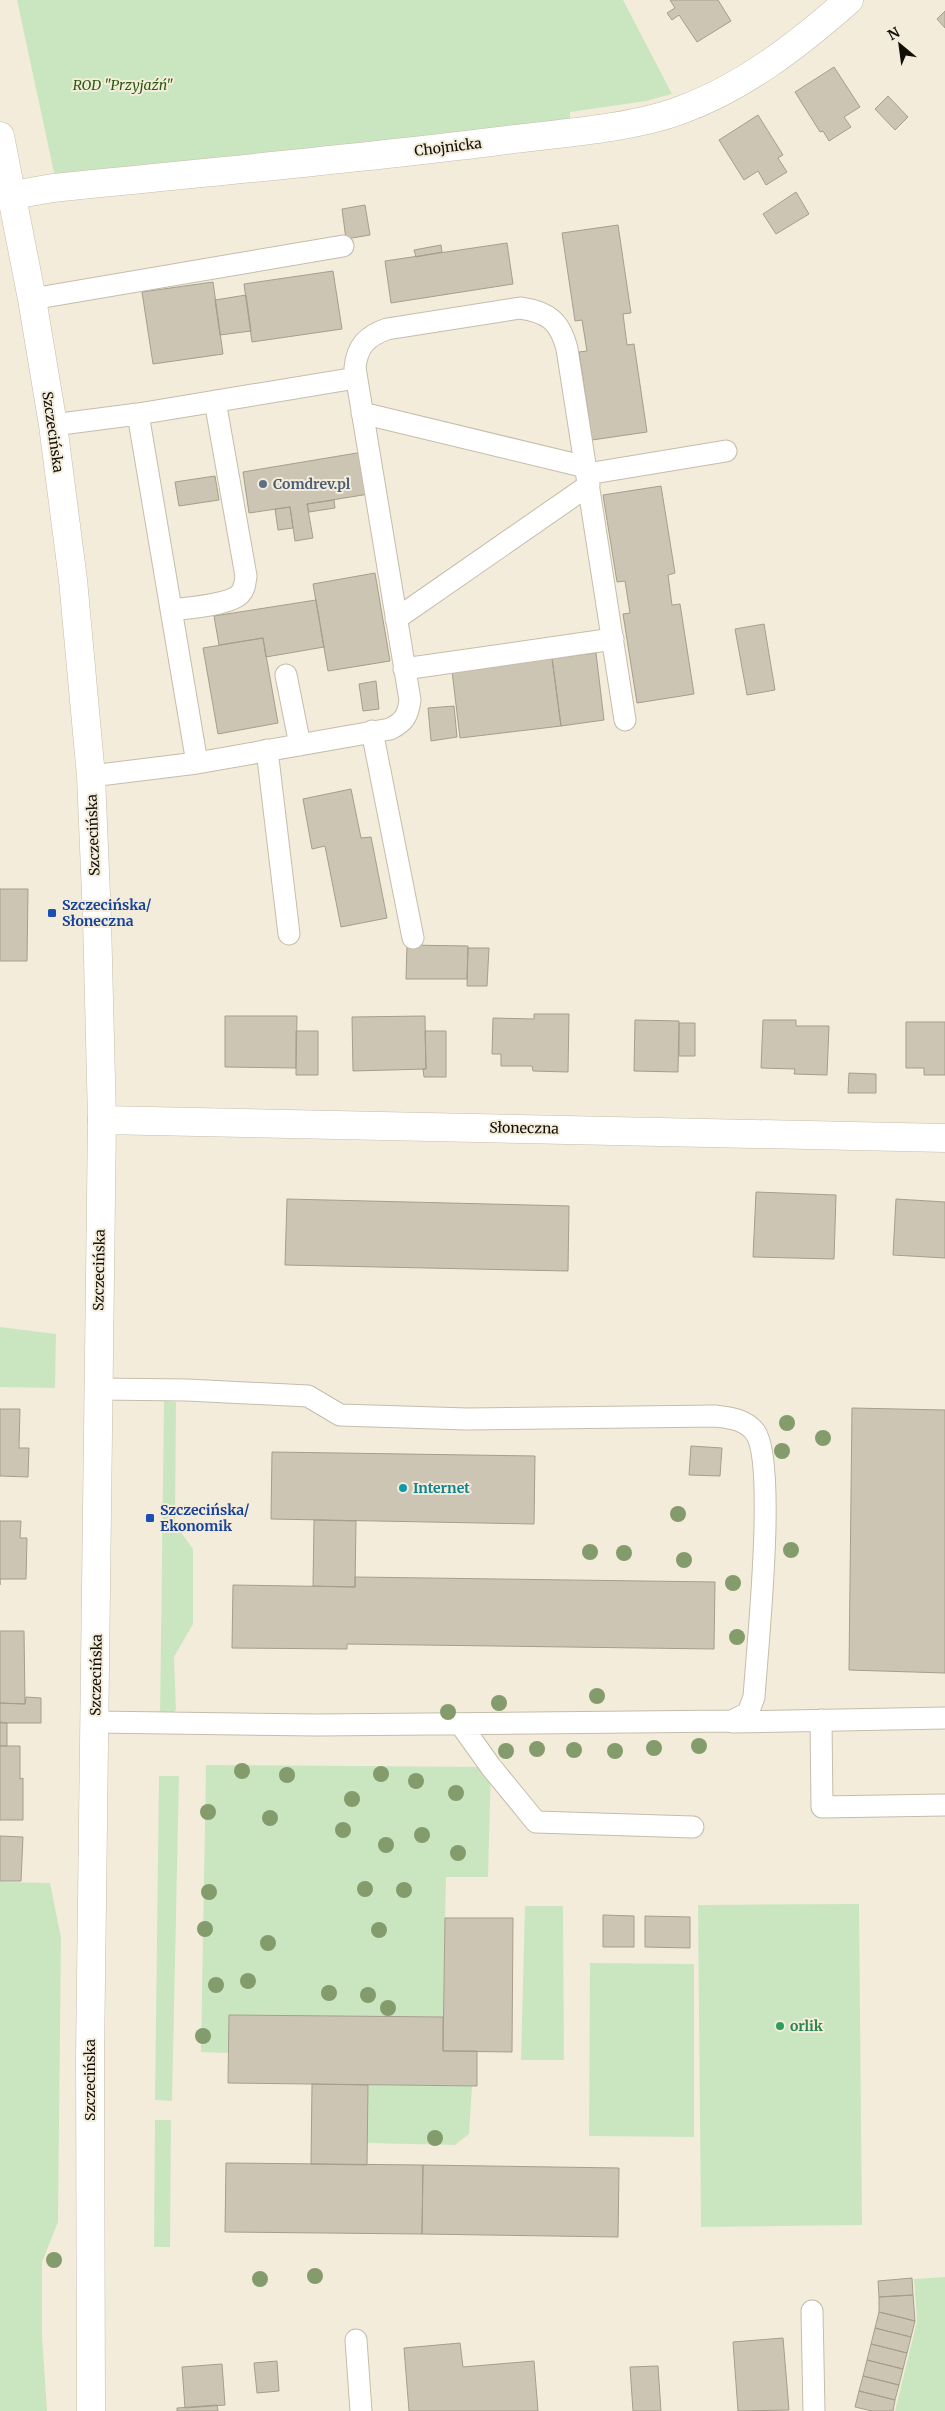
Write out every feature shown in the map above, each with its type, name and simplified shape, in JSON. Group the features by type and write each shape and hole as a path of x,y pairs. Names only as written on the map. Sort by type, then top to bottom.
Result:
{"street":[{"name":"Chojnicka","path":"13,195 63,187 345,160 587,129 663,116 710,98 751,75 798,42 849,0"},
{"name":"Szczecińska","path":"0,136 13,195 53,425 73,580 91,776 102,1120 90,2056 91,2411"},
{"name":"Słoneczna","path":"102,1120 945,1138"}],"lane":[{"path":"32,299 343,246"},
{"path":"91,776 197,763 390,729 401,723 408,714 410,700 356,378 356,355 362,344 371,335 387,329 520,308 537,311 556,324 564,335 625,720"},
{"path":"53,425 138,414 356,378"},
{"path":"171,610 229,600 240,595 244,587 246,576 215,401"},
{"path":"138,414 197,763"},
{"path":"362,414 587,475 726,451"},
{"path":"396,619 587,475"},
{"path":"404,669 613,639"},
{"path":"286,675 300,744"},
{"path":"372,732 413,938"},
{"path":"267,750 290,934"},
{"path":"98,1388 308,1396 340,1415 467,1420 714,1416 733,1418 746,1423 761,1444 766,1496 754,1697 748,1713 732,1721 722,1722"},
{"path":"754,1697 764,1713 786,1721"},
{"path":"95,1722 461,1725 945,1718"},
{"path":"821,1720 822,1807 945,1805"},
{"path":"461,1725 491,1767 536,1822 694,1827"},
{"path":"812,2311 814,2411"},
{"path":"356,2340 361,2411"}],"green space":[{"name":"ROD \"Przyjaźń\"","path":"17,0 623,0 672,94 646,101 570,112 570,121 55,177"},
{"path":"0,1327 56,1334 55,1388 0,1387"},
{"path":"164,1401 176,1402 175,1524 193,1549 193,1624 174,1657 176,1710 168,1716 160,1717"},
{"path":"206,1765 491,1767 488,1877 446,1877 443,2017 230,2015 229,2053 201,2052"},
{"path":"159,1776 179,1776 172,2101 155,2100"},
{"path":"0,1882 50,1883 61,1938 58,2222 42,2262 42,2336 47,2411 0,2411"},
{"name":"orlik","path":"859,1904 862,2225 701,2227 698,1905"},
{"path":"525,1906 563,1906 564,2060 521,2060"},
{"path":"590,1963 694,1964 694,2137 589,2136"},
{"path":"368,2085 472,2086 469,2134 455,2145 367,2143"},
{"path":"155,2120 171,2120 170,2247 154,2247"},
{"path":"945,2277 945,2411 895,2411 917,2321 914,2279"}],"building":[{"path":"670,0 718,0 731,21 697,42 679,15 672,20 667,13 675,8"},
{"path":"945,11 945,28 937,19"},
{"path":"834,67 860,107 844,117 851,127 829,141 823,131 820,132 795,92"},
{"path":"888,96 908,117 895,130 875,109"},
{"path":"758,115 783,155 778,158 787,172 766,185 758,171 744,180 719,140"},
{"path":"796,192 809,214 776,234 763,214"},
{"path":"365,205 370,235 346,239 342,209"},
{"path":"618,225 631,313 623,314 627,345 634,344 647,432 592,440 579,352 587,351 582,320 575,321 562,233"},
{"path":"507,243 513,284 391,303 385,261"},
{"path":"441,245 442,252 416,257 414,250"},
{"path":"333,271 342,329 252,342 244,284"},
{"path":"213,282 223,354 153,364 142,292"},
{"path":"246,295 251,331 220,335 215,300"},
{"path":"363,452 369,494 307,504 313,538 295,541 290,507 249,513 243,472"},
{"path":"215,476 219,500 179,506 175,482"},
{"path":"661,486 675,573 668,575 672,605 680,604 694,694 637,703 623,614 630,613 625,581 617,582 603,495"},
{"path":"334,500 335,508 309,512 307,504"},
{"path":"290,507 293,528 278,530 275,509"},
{"path":"375,573 390,661 328,671 313,584"},
{"path":"316,600 324,647 266,657 263,638 219,645 214,616"},
{"path":"764,624 775,690 747,695 735,629"},
{"path":"263,638 278,723 218,734 203,648"},
{"path":"596,653 604,720 561,726 552,658"},
{"path":"552,658 561,726 460,738 452,671"},
{"path":"376,681 379,709 363,711 359,684"},
{"path":"454,706 457,737 431,741 428,708"},
{"path":"351,789 361,838 371,837 387,918 341,927 325,846 312,849 303,799"},
{"path":"0,889 28,889 27,961 0,961"},
{"path":"407,945 468,946 467,979 406,979"},
{"path":"468,948 489,948 487,986 467,986"},
{"path":"534,1014 569,1014 568,1072 533,1071 532,1066 501,1066 501,1054 492,1054 493,1018 534,1019"},
{"path":"225,1016 297,1016 296,1068 225,1067"},
{"path":"425,1016 426,1069 353,1071 352,1017"},
{"path":"635,1020 679,1021 678,1072 634,1071"},
{"path":"763,1020 796,1020 796,1026 829,1026 827,1075 794,1074 795,1069 761,1068"},
{"path":"906,1022 945,1022 945,1075 924,1075 924,1068 906,1068"},
{"path":"679,1023 695,1023 695,1056 679,1056"},
{"path":"296,1031 318,1031 318,1075 296,1075"},
{"path":"425,1031 446,1031 446,1077 424,1077 423,1069 426,1069"},
{"path":"849,1073 876,1074 876,1093 848,1093"},
{"path":"756,1192 836,1195 834,1259 753,1257"},
{"path":"287,1199 569,1206 568,1271 285,1265"},
{"path":"896,1199 945,1202 945,1258 893,1255"},
{"path":"852,1408 945,1410 945,1673 849,1670"},
{"path":"0,1409 20,1409 19,1448 29,1448 28,1477 0,1476"},
{"path":"691,1446 722,1448 720,1476 689,1475"},
{"name":"Internet","path":"272,1452 535,1456 534,1524 271,1519"},
{"path":"314,1520 356,1521 355,1587 313,1586"},
{"path":"0,1521 21,1521 20,1538 27,1538 26,1579 0,1579"},
{"path":"355,1577 715,1582 714,1649 347,1644 347,1649 232,1648 233,1585 355,1587"},
{"path":"0,1631 24,1631 25,1704 0,1703"},
{"path":"26,1697 41,1698 41,1723 0,1723 0,1703 25,1704"},
{"path":"0,1722 7,1723 7,1746 0,1746"},
{"path":"0,1746 20,1746 20,1779 23,1778 23,1820 0,1820"},
{"path":"0,1836 23,1837 21,1881 0,1881"},
{"path":"603,1915 634,1916 634,1947 603,1947"},
{"path":"645,1916 690,1917 690,1948 645,1947"},
{"path":"445,1918 513,1918 512,2052 443,2051"},
{"path":"229,2015 443,2017 443,2051 477,2051 477,2086 228,2083"},
{"path":"312,2084 368,2085 367,2165 311,2164"},
{"path":"226,2163 423,2165 422,2234 225,2232"},
{"path":"423,2165 619,2168 618,2237 422,2234"},
{"path":"912,2278 913,2295 879,2297 878,2281"},
{"path":"913,2295 915,2321 879,2312 879,2297"},
{"path":"879,2312 915,2321 911,2337 875,2328"},
{"path":"875,2328 911,2337 907,2353 871,2344"},
{"path":"783,2338 789,2410 738,2411 733,2342"},
{"path":"460,2343 463,2367 534,2361 538,2411 409,2411 404,2348"},
{"path":"871,2344 907,2353 903,2369 867,2360"},
{"path":"867,2360 903,2369 899,2385 863,2376"},
{"path":"277,2361 279,2391 257,2393 254,2363"},
{"path":"222,2364 225,2405 185,2408 182,2367"},
{"path":"658,2366 661,2411 633,2411 630,2367"},
{"path":"863,2376 899,2385 895,2400 859,2391"},
{"path":"859,2391 895,2400 893,2411 872,2411 855,2407"},
{"path":"217,2405 218,2411 177,2411 177,2408"}],"place":[{"name":"Comdrev.pl","path":"263,484"},
{"name":"Szczecińska/ Słoneczna","path":"52,913"},
{"name":"Internet","path":"403,1488"},
{"name":"Szczecińska/ Ekonomik","path":"150,1518"},
{"name":"orlik","path":"780,2026"}]}
